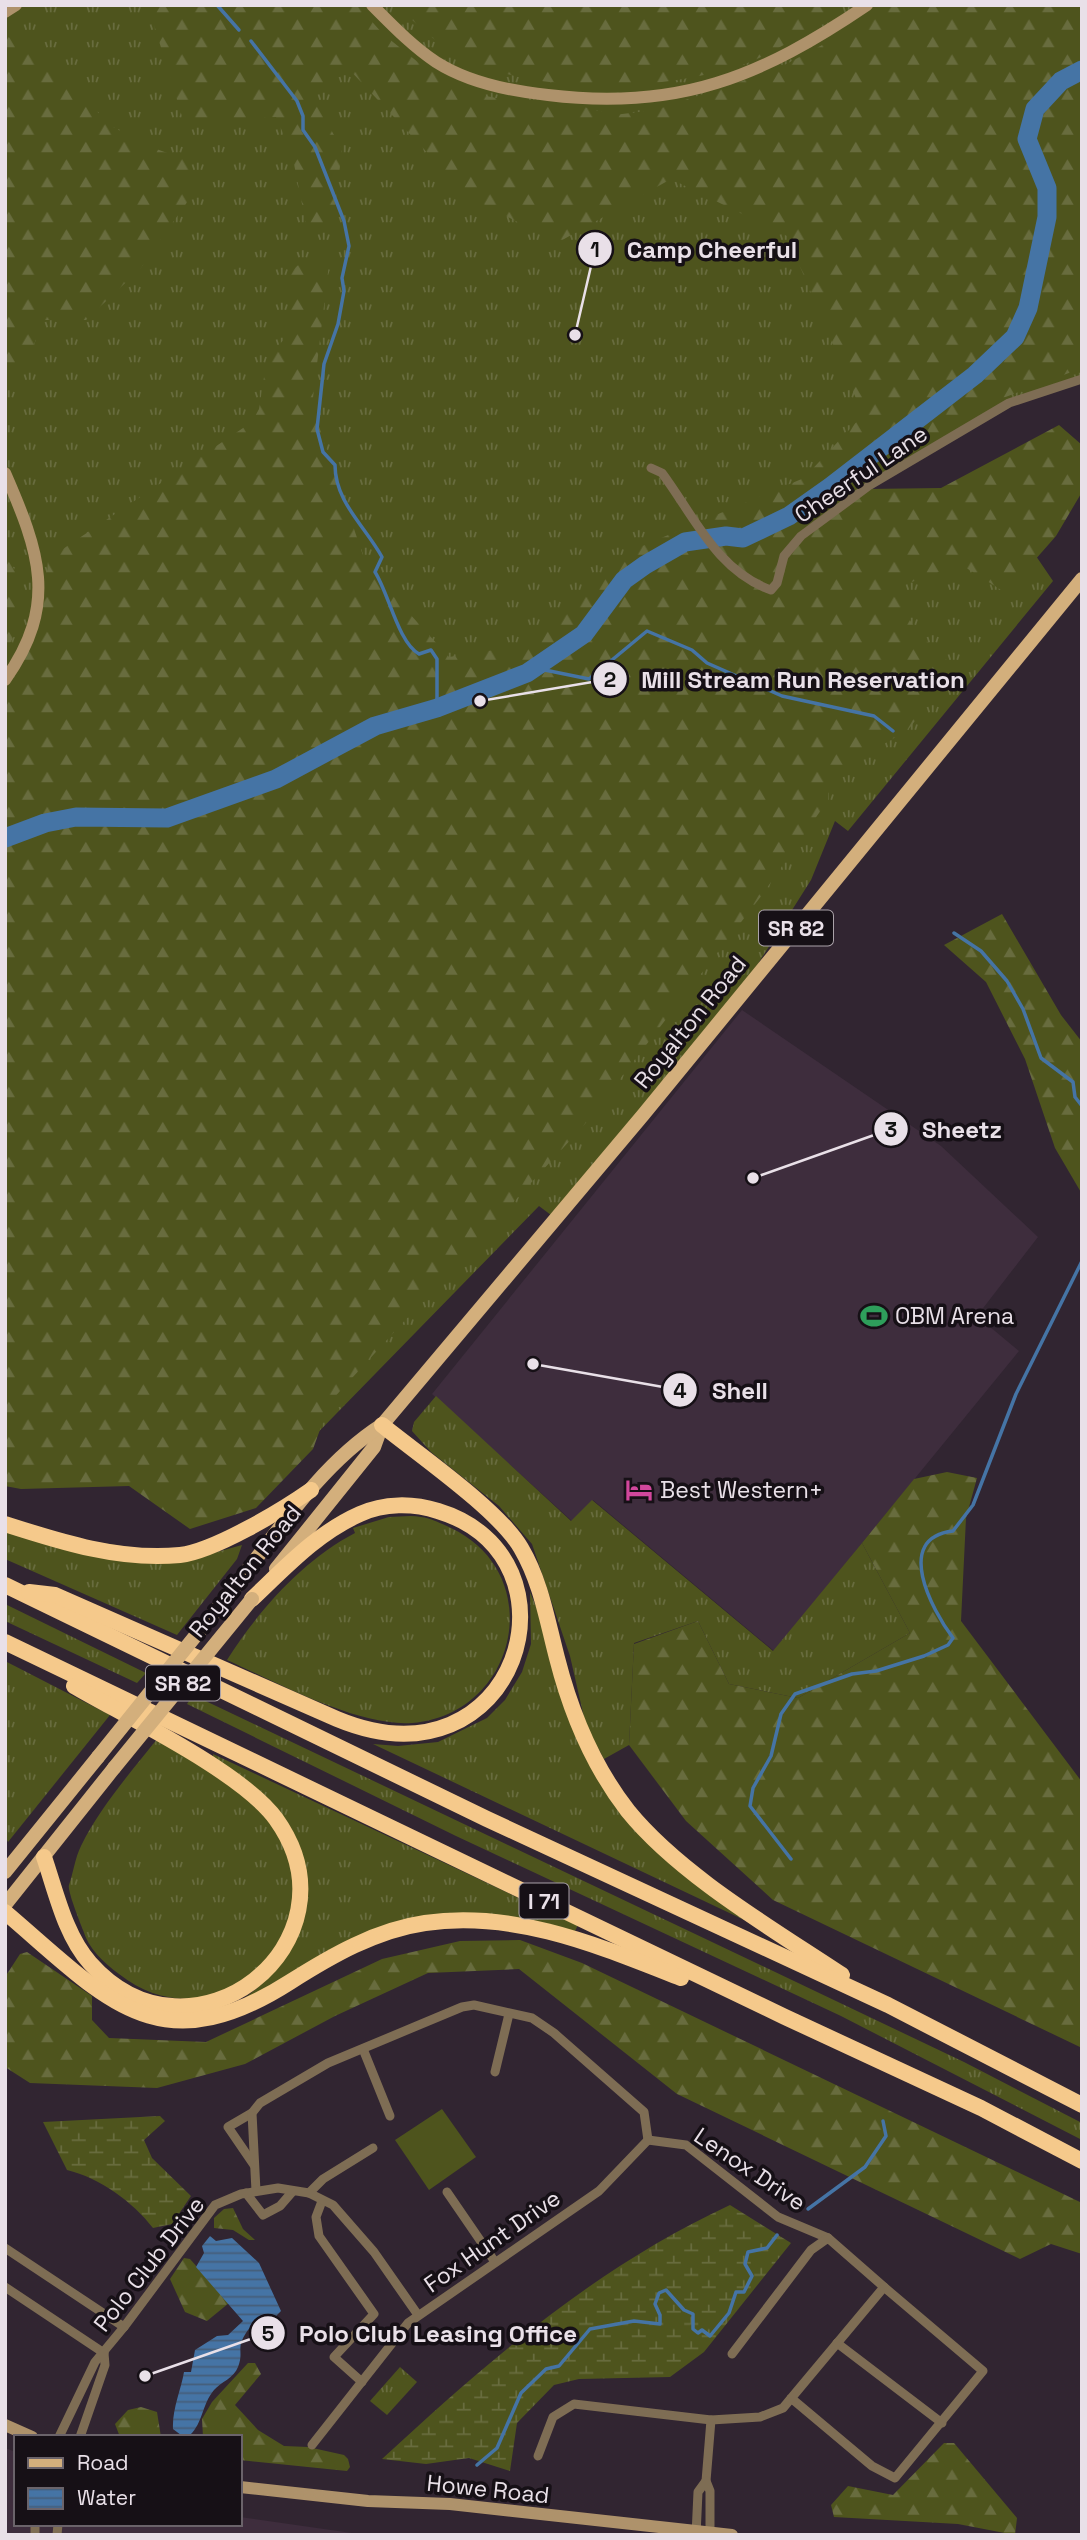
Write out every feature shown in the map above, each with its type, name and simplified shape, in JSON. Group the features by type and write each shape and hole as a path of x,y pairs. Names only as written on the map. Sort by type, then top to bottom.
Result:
{"highway":[{"path":"382,1425 498,1522 520,1546 542,1596 557,1659 586,1743 628,1811 670,1853 697,1874 767,1926 888,2005"},
{"path":"5,1524 121,1555 183,1555 236,1534 310,1490"},
{"path":"10,1588 55,1595 337,1719 380,1734 429,1732 471,1715 490,1699 506,1676 520,1629 516,1589 493,1547 461,1521 428,1508 407,1505 362,1513 332,1529 252,1599"},
{"name":"I 71","path":"10,1588 487,1819 888,2005 1082,2105"},
{"path":"5,1644 210,1765 262,1803 276,1820 297,1863 298,1908 281,1953 273,1965 249,1987 219,2001 170,2007 124,1991 90,1963 75,1942 44,1857"},
{"name":"I 71","path":"5,1644 785,2018 981,2108 1082,2161"},
{"path":"5,1912 116,2004 175,2021 201,2021 247,2005 348,1948 371,1939 423,1923 457,1920 520,1925 579,1938 785,2018"}],"main road":[{"name":"Royalton Road","path":"5,1872 310,1490 358,1440 382,1425 643,1115 1082,579"},
{"name":"Royalton Road","path":"5,1905 374,1447 382,1425"}],"street":[{"path":"5,12 16,5"},
{"path":"372,5 415,46 462,75 510,91 600,99 652,97 740,77 783,57 867,5"},
{"name":"Cheerful Lane","path":"651,468 662,474 688,508 712,547 728,565 771,590 777,583 784,555 801,536 870,485 1009,403 1082,379"},
{"path":"5,473 28,524 37,556 39,586 29,638 5,680"},
{"path":"255,2166 231,2137 228,2127 252,2113 264,2099 328,2063 469,2005 532,2018 554,2033 644,2112 648,2140"},
{"path":"495,2072 509,2014"},
{"path":"363,2049 390,2116"},
{"path":"252,2113 255,2166 251,2192 263,2215 279,2206 293,2191"},
{"name":"Lenox Drive","path":"648,2140 681,2143 778,2217 828,2238 983,2371 895,2478 872,2466 791,2398"},
{"name":"Fox Hunt Drive","path":"312,2445 403,2327 599,2191 648,2140"},
{"path":"309,2193 323,2179 373,2148"},
{"name":"Polo Club Drive","path":"60,2435 94,2362 124,2328 215,2205 251,2192 278,2188 309,2193 333,2205 350,2223 418,2315"},
{"path":"447,2192 495,2262"},
{"path":"322,2201 316,2217 319,2236 374,2314 334,2357 362,2382"},
{"path":"732,2354 811,2250 828,2238"},
{"path":"5,2248 124,2328"},
{"path":"5,2287 104,2353"},
{"path":"538,2456 553,2417 574,2404 711,2420 760,2417 783,2407 884,2287"},
{"path":"836,2343 942,2423"},
{"name":"Polo Club Drive","path":"81,2435 105,2365 104,2353"},
{"path":"710,2534 710,2491 706,2481 711,2420"},
{"path":"5,2425 28,2435"},
{"path":"696,2533 698,2492 706,2481"},
{"name":"Howe Road","path":"242,2487 368,2501 450,2504 732,2535"}],"shaded area":[{"path":"742,1010 941,1146 1038,1237 977,1316 1019,1351 774,1651 593,1500 572,1521 432,1394"},
{"path":"5,2448 14,2451 14,2526 242,2526 242,2517 366,2535 5,2535"}],"green space":[{"path":"5,5 1082,5 1082,377 1039,390 862,493 875,514 984,480 1053,581 848,831 835,821 811,880 749,978 555,1218 539,1206 252,1500 5,1449"},
{"path":"148,5 357,5 383,34 419,63 471,93 511,101 577,105 614,115 655,110 775,70 843,34 887,5 1082,5 1082,368 982,406 862,483 868,489 941,488 1059,425 1082,445 1082,492 1056,536 1006,593 960,564 893,589 916,631 955,668 908,730 829,776 828,800 762,895 585,1124 330,1402 313,1449 256,1508 190,1529 129,1486 21,1489 5,1486 5,688 25,656 38,627 45,597 48,559 252,422 259,409 267,358 288,335 288,274 304,260 329,264 312,406 367,567 449,657 533,644 623,554 804,478 863,415 787,236 671,179 557,243 468,196 346,66 310,93 342,149 332,234 306,224 292,154 276,117 184,123"},
{"path":"396,5 843,5 794,39 742,65 679,80 612,86 546,82 483,67 447,49"},
{"path":"9,37 66,79 111,126 151,147 189,161 195,191 140,269 86,320 43,320 26,359 5,375 5,38"},
{"path":"5,550 21,589 23,612 14,637 5,651"},
{"path":"1002,914 1061,1015 1082,1042 1082,1194 1055,1148 1025,1059 986,982 944,945"},
{"path":"436,1396 571,1521 592,1500 773,1651 862,1543 910,1633 798,1698 729,1684 698,1621 634,1643 629,1745 604,1759 586,1726 570,1656 532,1544 499,1506 431,1452 412,1431 414,1422"},
{"path":"947,1472 977,1478 966,1518 961,1621 1082,1782 1082,2048 773,1900 686,1821 629,1745 634,1644 698,1621 729,1684 798,1698 910,1633 862,1543 914,1479"},
{"path":"389,1517 425,1518 451,1528 482,1549 501,1577 509,1608 508,1639 496,1669 476,1695 448,1714 412,1723 391,1722 343,1711 227,1660 267,1605 300,1572 317,1557 355,1533 353,1528"},
{"path":"5,1529 199,1557 242,1545 237,1559 177,1635 5,1559"},
{"path":"530,1592 618,1805 759,1927 373,1744 398,1746 438,1742 487,1718 505,1700 522,1672 531,1644"},
{"path":"5,1604 146,1673 137,1683 5,1621"},
{"path":"5,1661 110,1715 8,1842 5,1836"},
{"path":"193,1695 964,2062 1082,2123 1082,2140 841,2016 456,1836 187,1704"},
{"path":"158,1738 247,1796 280,1836 293,1878 288,1919 270,1955 240,1982 203,1997 162,1996 113,1970 97,1955 85,1937 69,1888 77,1856 97,1817"},
{"path":"213,1754 578,1925 575,1931 423,1918 242,2000 271,1974 293,1945 304,1911 305,1872 298,1843 288,1824 267,1802 213,1758"},
{"path":"520,1940 582,1963 1082,2203 1082,2254 1051,2244 1020,2259 677,2094 519,1969 428,1973 335,2016 245,2064 157,2088 30,2083 5,2067 5,1977 20,1954 27,1952 92,1996 92,2020 109,2038 206,2042 382,1959 460,1941"},
{"path":"442,2109 476,2157 429,2190 395,2140"},
{"path":"160,2116 165,2121 144,2140 152,2158 191,2196 172,2224 153,2228 136,2209 115,2192 92,2179 67,2170 43,2122"},
{"path":"730,2205 791,2243 704,2352 670,2377 579,2379 554,2385 517,2423 510,2471 469,2458 426,2464 382,2459 463,2386 546,2318 634,2257"},
{"path":"233,2208 243,2229 255,2240 249,2240 233,2230 214,2228 214,2218 224,2209"},
{"path":"184,2258 190,2259 229,2303 207,2321 185,2312 170,2279"},
{"path":"248,2363 255,2363 261,2374 235,2405 258,2430 284,2446 308,2447 344,2455 350,2467 347,2471 242,2460 242,2435 203,2435 202,2419 212,2402"},
{"path":"400,2367 417,2382 387,2415 370,2401"},
{"path":"141,2407 157,2412 161,2435 119,2435 115,2424 128,2410"},
{"path":"944,2443 954,2443 1017,2518 1015,2535 958,2524 834,2517 831,2505 848,2486 893,2495"}],"water":[{"path":"210,2236 216,2241 232,2238 259,2263 281,2311 270,2322 251,2326 242,2340 236,2371 210,2395 190,2435 181,2435 173,2429 174,2414 184,2372 191,2372 195,2350 217,2336 228,2335 243,2321 196,2267 204,2253 202,2246"}],"waterway":[{"path":"217,5 239,30"},
{"path":"251,41 297,101 303,116 303,130 315,147 344,221 349,246 342,278 344,291 338,324 324,364 317,429 323,452 335,465 336,478 345,502 382,557 375,572 405,639 419,654 431,650 437,659 437,708"},
{"path":"5,838 45,823 76,817 167,818 276,779 375,726 437,708 527,673 584,634 624,580 645,565 685,542 726,536 743,538 789,516 830,487 975,375 1015,337 1028,308 1047,217 1047,188 1027,139 1035,109 1061,81 1082,70"},
{"path":"535,668 589,679 647,631 692,650 707,663 782,696 874,716 893,731"},
{"path":"954,933 981,951 1007,981 1023,1009 1041,1058 1073,1082 1075,1097 1082,1106"},
{"path":"791,1859 750,1806 753,1788 771,1756 781,1714 795,1694 852,1674 876,1671 924,1656 948,1645 953,1638 928,1594 921,1561 925,1547 935,1536 953,1531 973,1505 1016,1394 1082,1261"},
{"path":"808,2209 865,2167 886,2136 883,2121"},
{"path":"477,2465 497,2448 521,2393 546,2369 559,2366 590,2329 634,2321 660,2324 660,2315 655,2304 659,2293 666,2290 684,2310 693,2314 693,2329 698,2333 702,2330 710,2336 729,2313 736,2292 744,2292 752,2276 745,2264 748,2252 767,2248 777,2235"}],"place":[{"name":"Camp Cheerful","path":"575,335"},
{"name":"Mill Stream Run Reservation","path":"480,701"},
{"name":"Sheetz","path":"753,1178"},
{"name":"OBM Arena","path":"874,1316"},
{"name":"Shell","path":"533,1364"},
{"name":"Best Western+","path":"639,1490"},
{"name":"Polo Club Leasing Office","path":"145,2376"}]}
